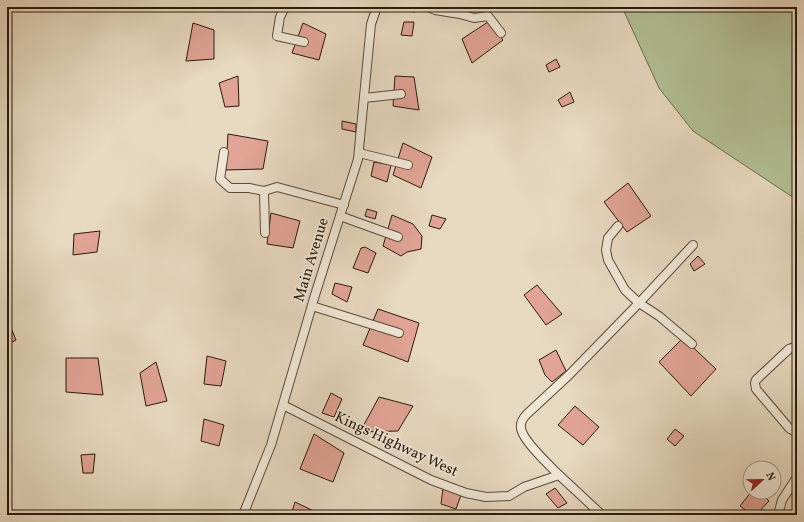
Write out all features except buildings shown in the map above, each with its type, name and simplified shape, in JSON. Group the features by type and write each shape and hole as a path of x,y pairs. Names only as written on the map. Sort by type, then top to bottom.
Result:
{"street":[{"path":"285,7 280,17 277,36 304,42"},
{"name":"Main Avenue","path":"243,515 271,445 312,306 358,159 370,24 377,7"},
{"path":"428,7 435,10 474,18 488,16 501,33"},
{"path":"364,98 401,94"},
{"path":"224,152 220,179 230,188 249,188 264,191 277,187 344,205"},
{"path":"359,153 408,165"},
{"path":"264,191 265,232"},
{"path":"340,216 398,236"},
{"path":"618,226 608,238 606,250 608,260 625,290 639,303 660,316 692,344"},
{"path":"602,515 559,475 526,440 520,427 522,420 526,414 569,375 639,303 692,245"},
{"path":"312,306 399,333"},
{"path":"797,346 789,349 756,380 755,383 756,389 765,400 789,428 797,433"},
{"name":"Kings Highway West","path":"283,405 431,480 466,493 486,496 509,496 524,486 559,475"},
{"path":"778,515 782,500 797,478"}],"green space":[{"path":"622,7 797,7 797,200 693,131 659,88"}]}
